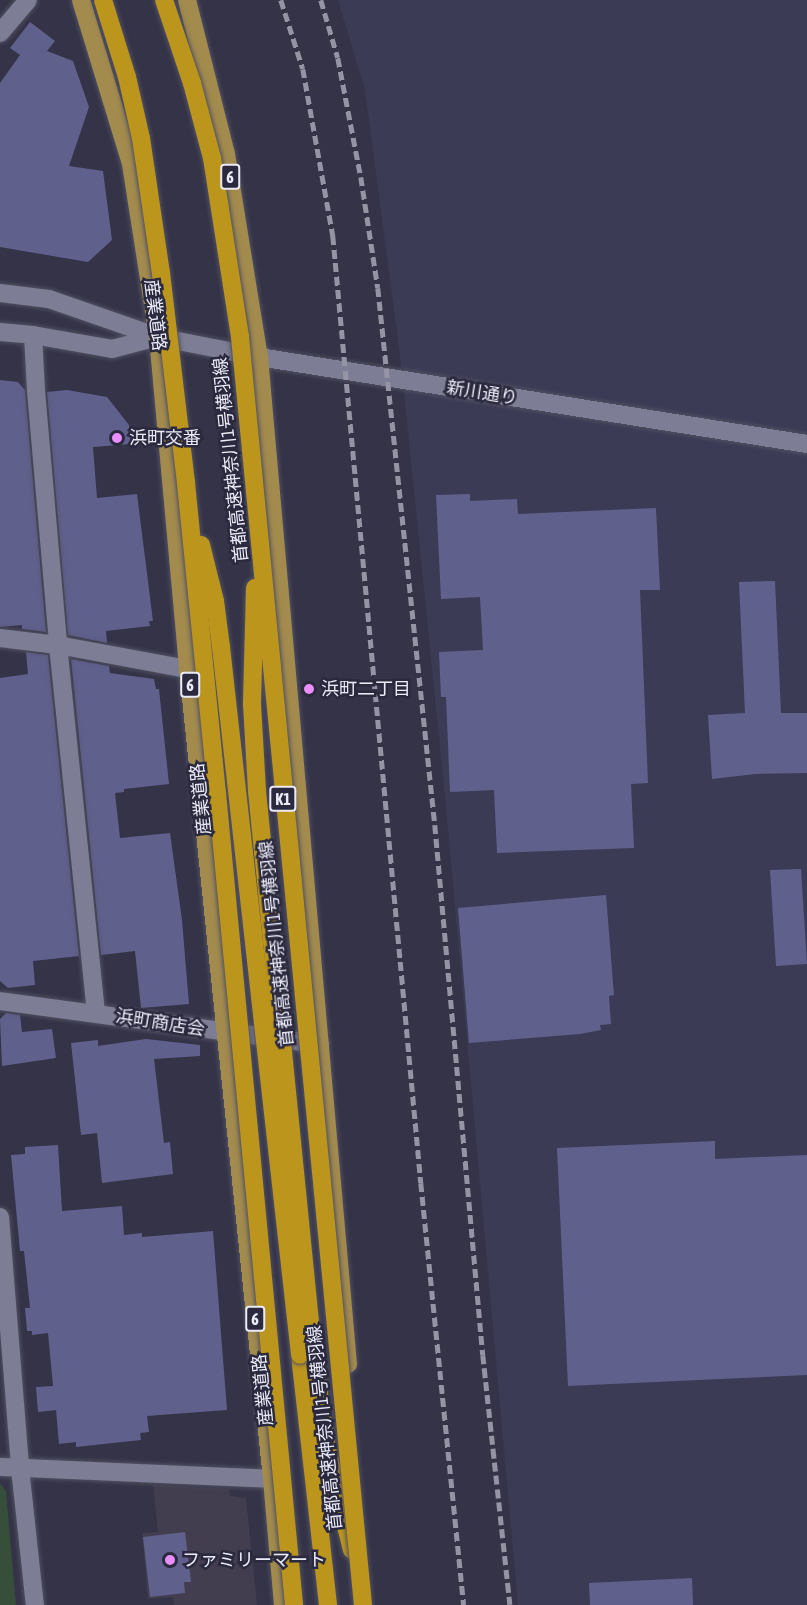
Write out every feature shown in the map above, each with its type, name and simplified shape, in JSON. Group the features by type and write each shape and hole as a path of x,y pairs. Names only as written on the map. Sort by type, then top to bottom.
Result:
{"highway":[{"path":"103,0 127,76 150,191 186,483 294,1605"},
{"name":"首都高速神奈川1号横羽線","path":"164,0 192,82 212,158 240,337 364,1605"},
{"path":"186,483 215,601 307,1354 364,1605"},
{"path":"257,502 252,704 257,791 328,1605"}],"main road":[{"name":"産業道路","path":"81,0 131,164 158,337 188,669 283,1605"},
{"name":"6","path":"187,0 226,154 259,357 370,1605"}],"street":[{"path":"0,33 28,0"},
{"name":"新川通り","path":"0,292 49,299 158,337 259,357 807,444"},
{"name":"新川通り","path":"0,332 33,334 112,349 158,337"},
{"path":"33,334 58,645 96,1013"},
{"path":"0,638 58,645 188,669"},
{"name":"浜町商店会","path":"0,1001 320,1044"},
{"path":"0,1217 20,1468 35,1605"},
{"path":"0,1467 272,1479"}],"shaded area":[{"path":"338,0 807,0 807,1605 518,1605 445,796 401,363 365,90"},
{"path":"153,1485 229,1489 230,1496 246,1498 257,1605 174,1605 173,1597 148,1599 142,1533 158,1532"}],"green space":[{"path":"0,1483 6,1491 16,1605 0,1605"}],"building":[{"path":"30,22 55,41 47,51 73,61 89,107 69,166 103,171 112,240 88,262 0,247 0,83 20,55 10,48"},
{"path":"0,380 18,382 25,390 46,632 22,629 22,625 0,627"},
{"path":"67,390 107,397 129,425 131,444 93,447 97,498 137,494 153,621 149,621 150,626 106,631 107,643 68,635 47,392"},
{"path":"470,494 470,501 517,499 518,514 656,508 660,590 640,590 648,783 631,784 634,848 497,853 494,790 450,792 446,697 441,697 439,652 483,650 480,597 441,599 436,495"},
{"path":"775,581 781,713 807,713 807,773 755,774 712,779 708,715 745,713 739,582"},
{"path":"26,652 48,655 79,956 33,961 35,985 8,988 0,981 0,678 28,674"},
{"path":"71,659 109,666 110,673 154,679 156,689 159,689 169,784 124,789 124,792 115,793 120,838 170,833 182,920 189,1004 141,1008 135,951 101,955"},
{"path":"801,869 807,964 776,966 770,870"},
{"path":"606,895 614,995 609,996 611,1024 600,1025 601,1030 580,1034 469,1043 458,908"},
{"path":"6,1013 20,1015 22,1032 52,1029 56,1058 2,1066 0,1019"},
{"path":"146,1039 200,1045 200,1056 154,1059 164,1143 170,1142 173,1174 102,1183 97,1133 81,1135 71,1043 98,1040 98,1046"},
{"path":"715,1141 715,1159 807,1155 807,1375 568,1386 557,1148"},
{"path":"58,1145 62,1211 122,1206 124,1235 142,1233 142,1237 213,1231 227,1410 147,1416 149,1432 140,1433 141,1440 76,1447 76,1442 59,1444 56,1410 38,1412 36,1387 53,1386 48,1333 32,1335 32,1331 27,1331 25,1308 30,1308 24,1251 20,1251 11,1155 25,1154 25,1147"},
{"path":"185,1532 191,1582 184,1582 185,1593 150,1597 143,1537"},
{"path":"692,1578 693,1605 590,1605 589,1583"}],"railway":[{"path":"281,0 303,69 333,236 421,1183 464,1605"},
{"path":"321,0 338,58 361,177 378,288 435,825 483,1355 510,1605"}],"place":[{"name":"浜町交番","path":"117,438"},
{"name":"浜町二丁目","path":"309,689"},
{"name":"ファミリーマート","path":"170,1560"}]}
